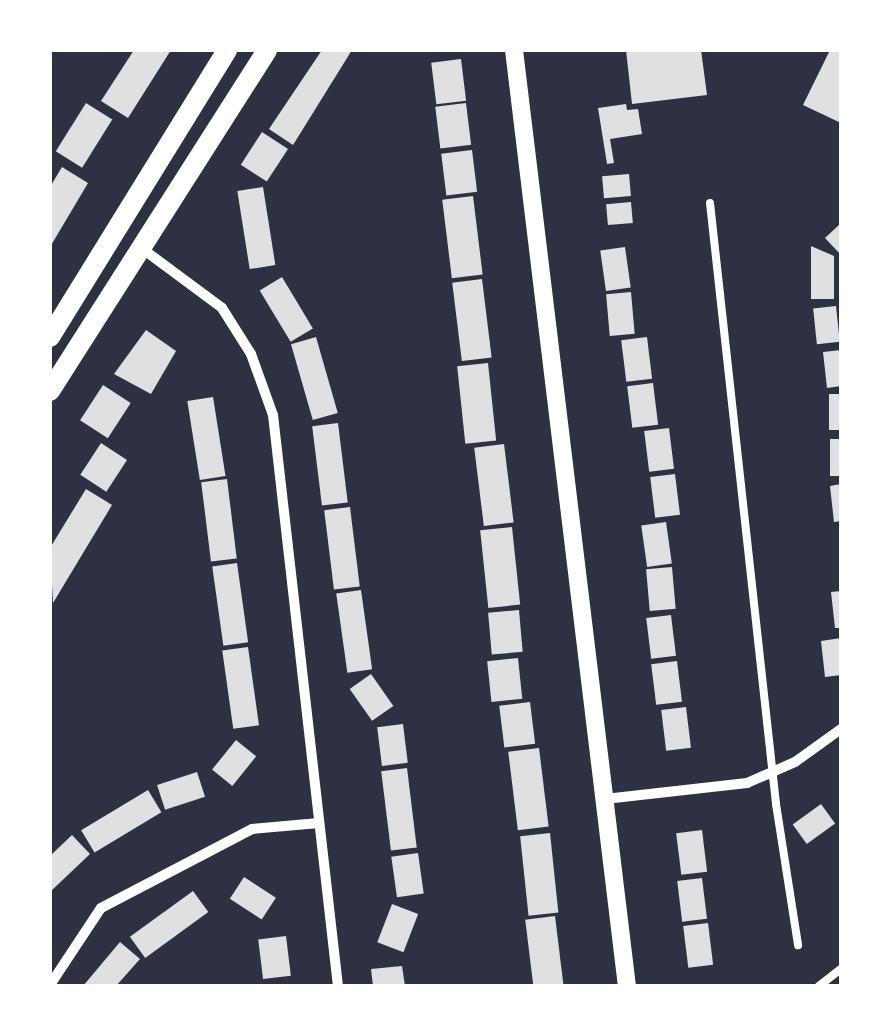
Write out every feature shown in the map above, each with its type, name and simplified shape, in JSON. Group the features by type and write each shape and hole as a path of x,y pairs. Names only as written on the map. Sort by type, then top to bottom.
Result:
{"main road":[{"path":"50,337 227,50"},
{"path":"50,392 268,50"}],"street":[{"path":"514,50 627,986"},
{"path":"140,247 222,308 251,354 273,414 338,986"},
{"path":"604,799 746,783 776,773 841,729"},
{"path":"50,985 101,908 252,829 319,824"}],"lane":[{"path":"710,203 798,945"},
{"path":"819,986 841,969"}],"building":[{"path":"134,50 171,50 128,118 101,101"},
{"path":"322,50 352,50 293,145 269,129"},
{"path":"626,50 701,50 707,95 632,104"},
{"path":"830,50 841,50 841,123 803,105"},
{"path":"461,59 466,101 436,104 431,63"},
{"path":"86,103 112,119 82,168 56,151"},
{"path":"466,103 471,145 440,148 435,107"},
{"path":"626,104 627,110 638,109 642,134 610,139 614,163 607,164 598,108"},
{"path":"262,132 288,149 267,182 241,165"},
{"path":"472,150 477,192 446,195 441,154"},
{"path":"62,167 88,183 50,247 50,187"},
{"path":"629,174 631,196 604,198 602,176"},
{"path":"263,187 275,265 250,269 237,191"},
{"path":"473,196 483,274 452,278 442,200"},
{"path":"631,202 633,223 608,225 606,204"},
{"path":"841,223 841,255 825,238"},
{"path":"811,246 834,256 834,299 811,299"},
{"path":"625,247 631,288 606,291 600,250"},
{"path":"282,277 313,328 291,342 260,290"},
{"path":"482,279 492,357 462,361 452,283"},
{"path":"631,292 635,334 610,336 606,294"},
{"path":"836,306 840,342 817,344 813,308"},
{"path":"146,330 176,351 151,394 114,374"},
{"path":"316,337 338,413 313,420 291,344"},
{"path":"647,337 652,379 626,382 621,340"},
{"path":"841,350 841,386 827,388 823,352"},
{"path":"488,363 496,441 465,444 457,366"},
{"path":"653,383 658,425 632,428 627,386"},
{"path":"103,385 131,403 108,438 80,420"},
{"path":"829,394 841,394 841,430 829,430"},
{"path":"213,397 226,476 200,480 187,401"},
{"path":"338,423 348,502 322,506 312,426"},
{"path":"669,428 674,469 649,472 644,431"},
{"path":"830,439 841,439 841,476 830,476"},
{"path":"101,443 127,460 106,492 80,475"},
{"path":"504,444 514,522 484,526 474,448"},
{"path":"675,474 680,515 655,518 650,477"},
{"path":"227,479 237,558 211,562 201,482"},
{"path":"841,484 841,521 834,522 830,486"},
{"path":"86,489 112,505 53,603 50,548"},
{"path":"350,507 360,586 334,590 324,510"},
{"path":"666,522 672,564 647,567 641,525"},
{"path":"512,527 520,605 488,608 480,530"},
{"path":"237,563 248,642 223,646 212,566"},
{"path":"672,567 676,609 650,611 646,569"},
{"path":"361,590 372,669 347,673 336,593"},
{"path":"841,591 841,628 835,628 831,592"},
{"path":"519,610 523,652 492,655 488,613"},
{"path":"671,615 676,656 651,659 646,618"},
{"path":"841,638 841,675 825,677 821,641"},
{"path":"248,647 259,725 233,729 222,651"},
{"path":"518,658 522,699 491,702 487,661"},
{"path":"677,661 682,702 656,705 651,664"},
{"path":"371,674 393,706 372,721 350,689"},
{"path":"530,702 535,744 504,747 499,706"},
{"path":"686,707 691,748 666,751 661,710"},
{"path":"403,724 408,763 382,766 377,727"},
{"path":"236,740 256,756 232,786 212,770"},
{"path":"539,748 549,826 518,830 508,752"},
{"path":"407,768 417,847 391,851 381,771"},
{"path":"197,772 205,797 165,810 157,785"},
{"path":"148,790 161,812 95,852 81,830"},
{"path":"821,804 835,823 807,844 793,825"},
{"path":"702,830 707,872 681,875 676,833"},
{"path":"550,833 558,913 529,916 520,836"},
{"path":"72,835 90,854 50,892 50,856"},
{"path":"418,853 424,894 397,897 391,857"},
{"path":"244,877 276,898 262,920 230,899"},
{"path":"702,878 707,919 682,922 677,881"},
{"path":"193,891 208,912 145,958 130,937"},
{"path":"392,904 418,914 403,952 377,942"},
{"path":"555,916 564,985 533,986 525,920"},
{"path":"708,923 713,965 688,968 683,926"},
{"path":"286,936 291,976 263,979 258,939"},
{"path":"120,942 140,959 116,986 83,986"},
{"path":"402,966 405,986 373,986 371,969"}]}
